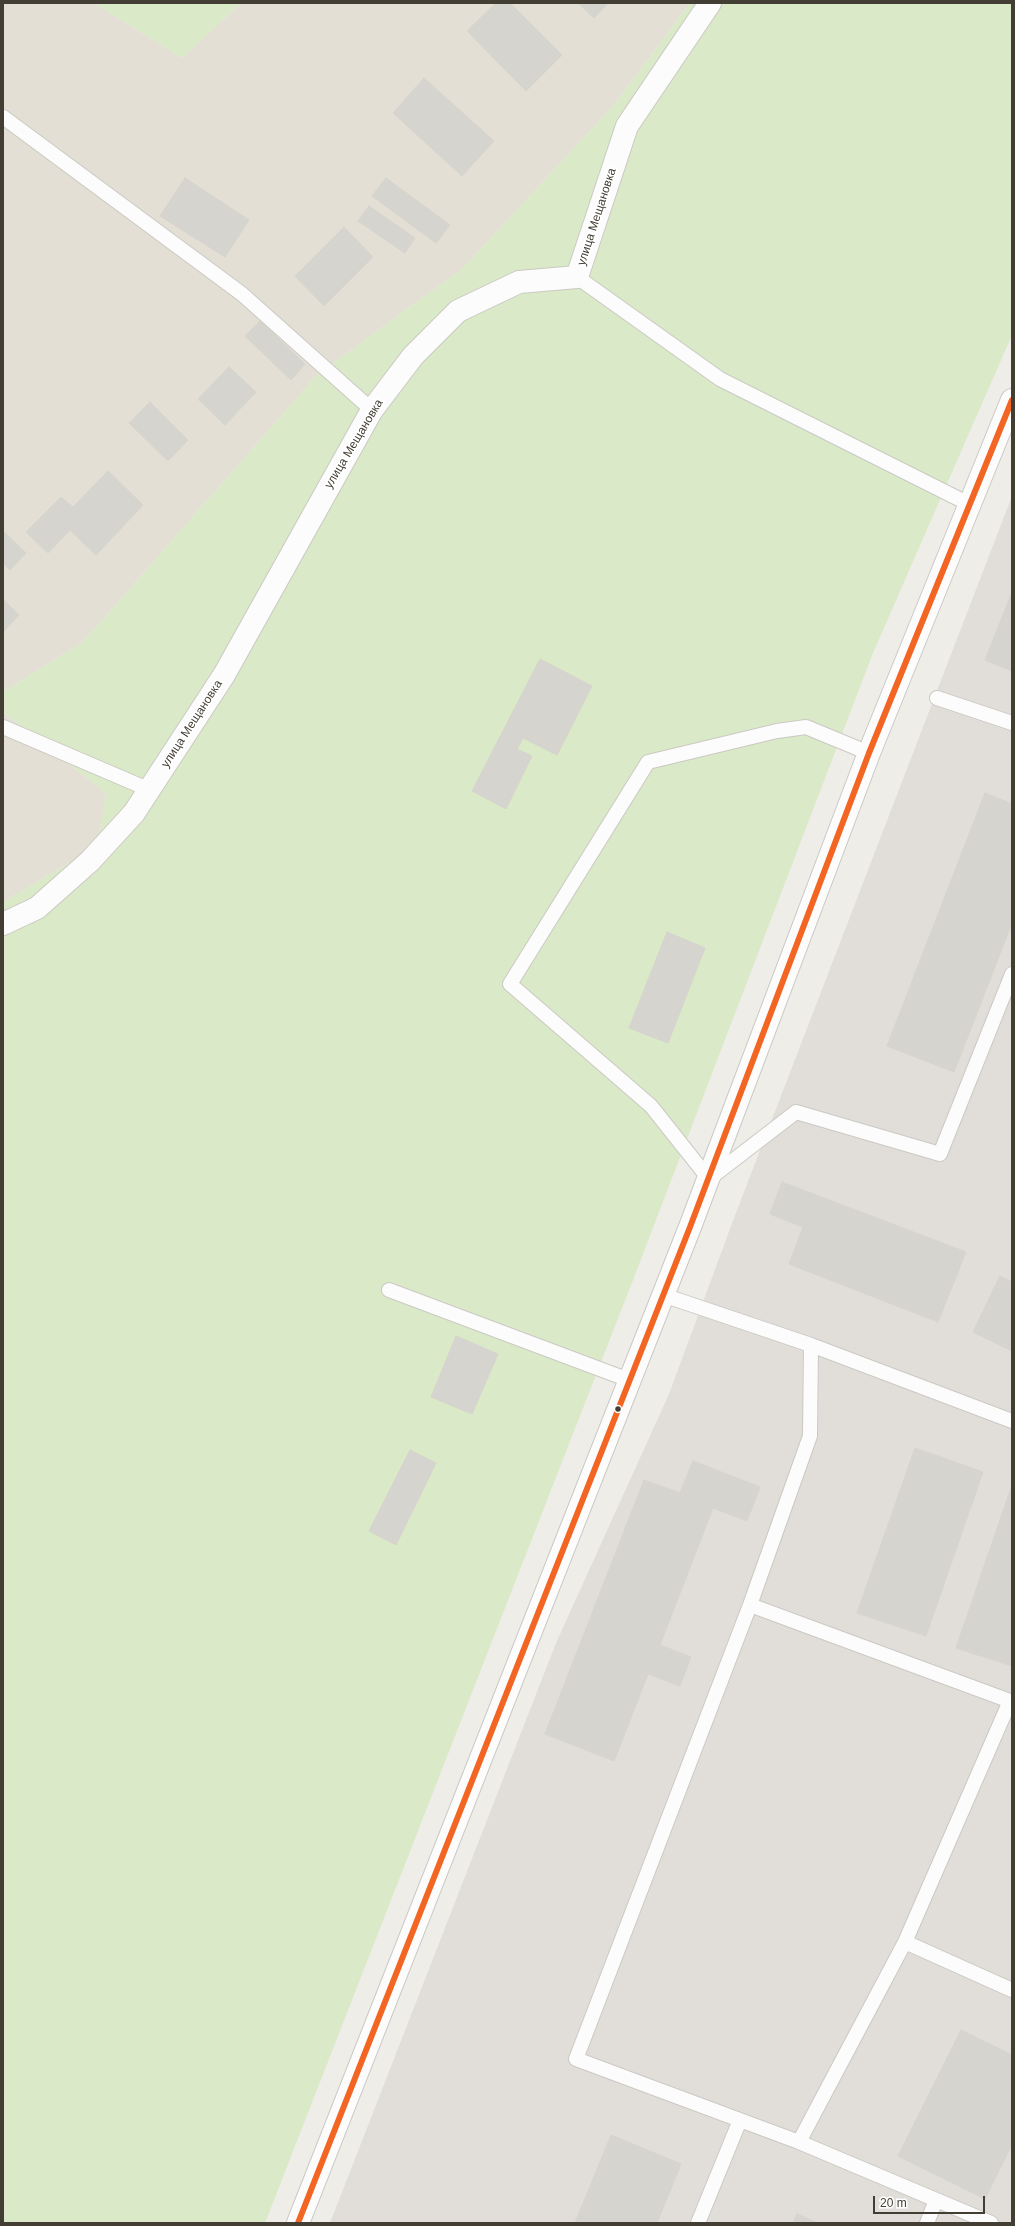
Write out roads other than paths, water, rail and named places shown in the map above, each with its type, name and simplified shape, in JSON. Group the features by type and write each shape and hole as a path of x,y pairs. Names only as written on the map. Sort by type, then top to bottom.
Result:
{"street":[{"name":"улица Мещановка","path":"3,924 37,908 90,861 134,813 224,675 372,410 413,356 458,311 519,282 577,277 627,126 710,3"},
{"path":"298,2223 628,1380 664,1295 869,753 1012,400"}],"lane":[{"path":"3,117 242,294 372,410"},
{"path":"577,277 720,379 969,504"},
{"path":"937,698 1012,723"},
{"path":"3,727 150,790"},
{"path":"869,753 806,727 777,732 648,762 510,984 651,1106 709,1179 796,1112 940,1154 1012,974"},
{"path":"389,1290 628,1380"},
{"path":"664,1295 811,1345 1012,1421"},
{"path":"811,1345 810,1436 750,1605 576,2059 799,2142 991,2223"},
{"path":"750,1605 1011,1701 905,1942 799,2142"},
{"path":"905,1942 1012,1990"},
{"path":"698,2223 740,2120"},
{"path":"927,2223 936,2200"}]}
